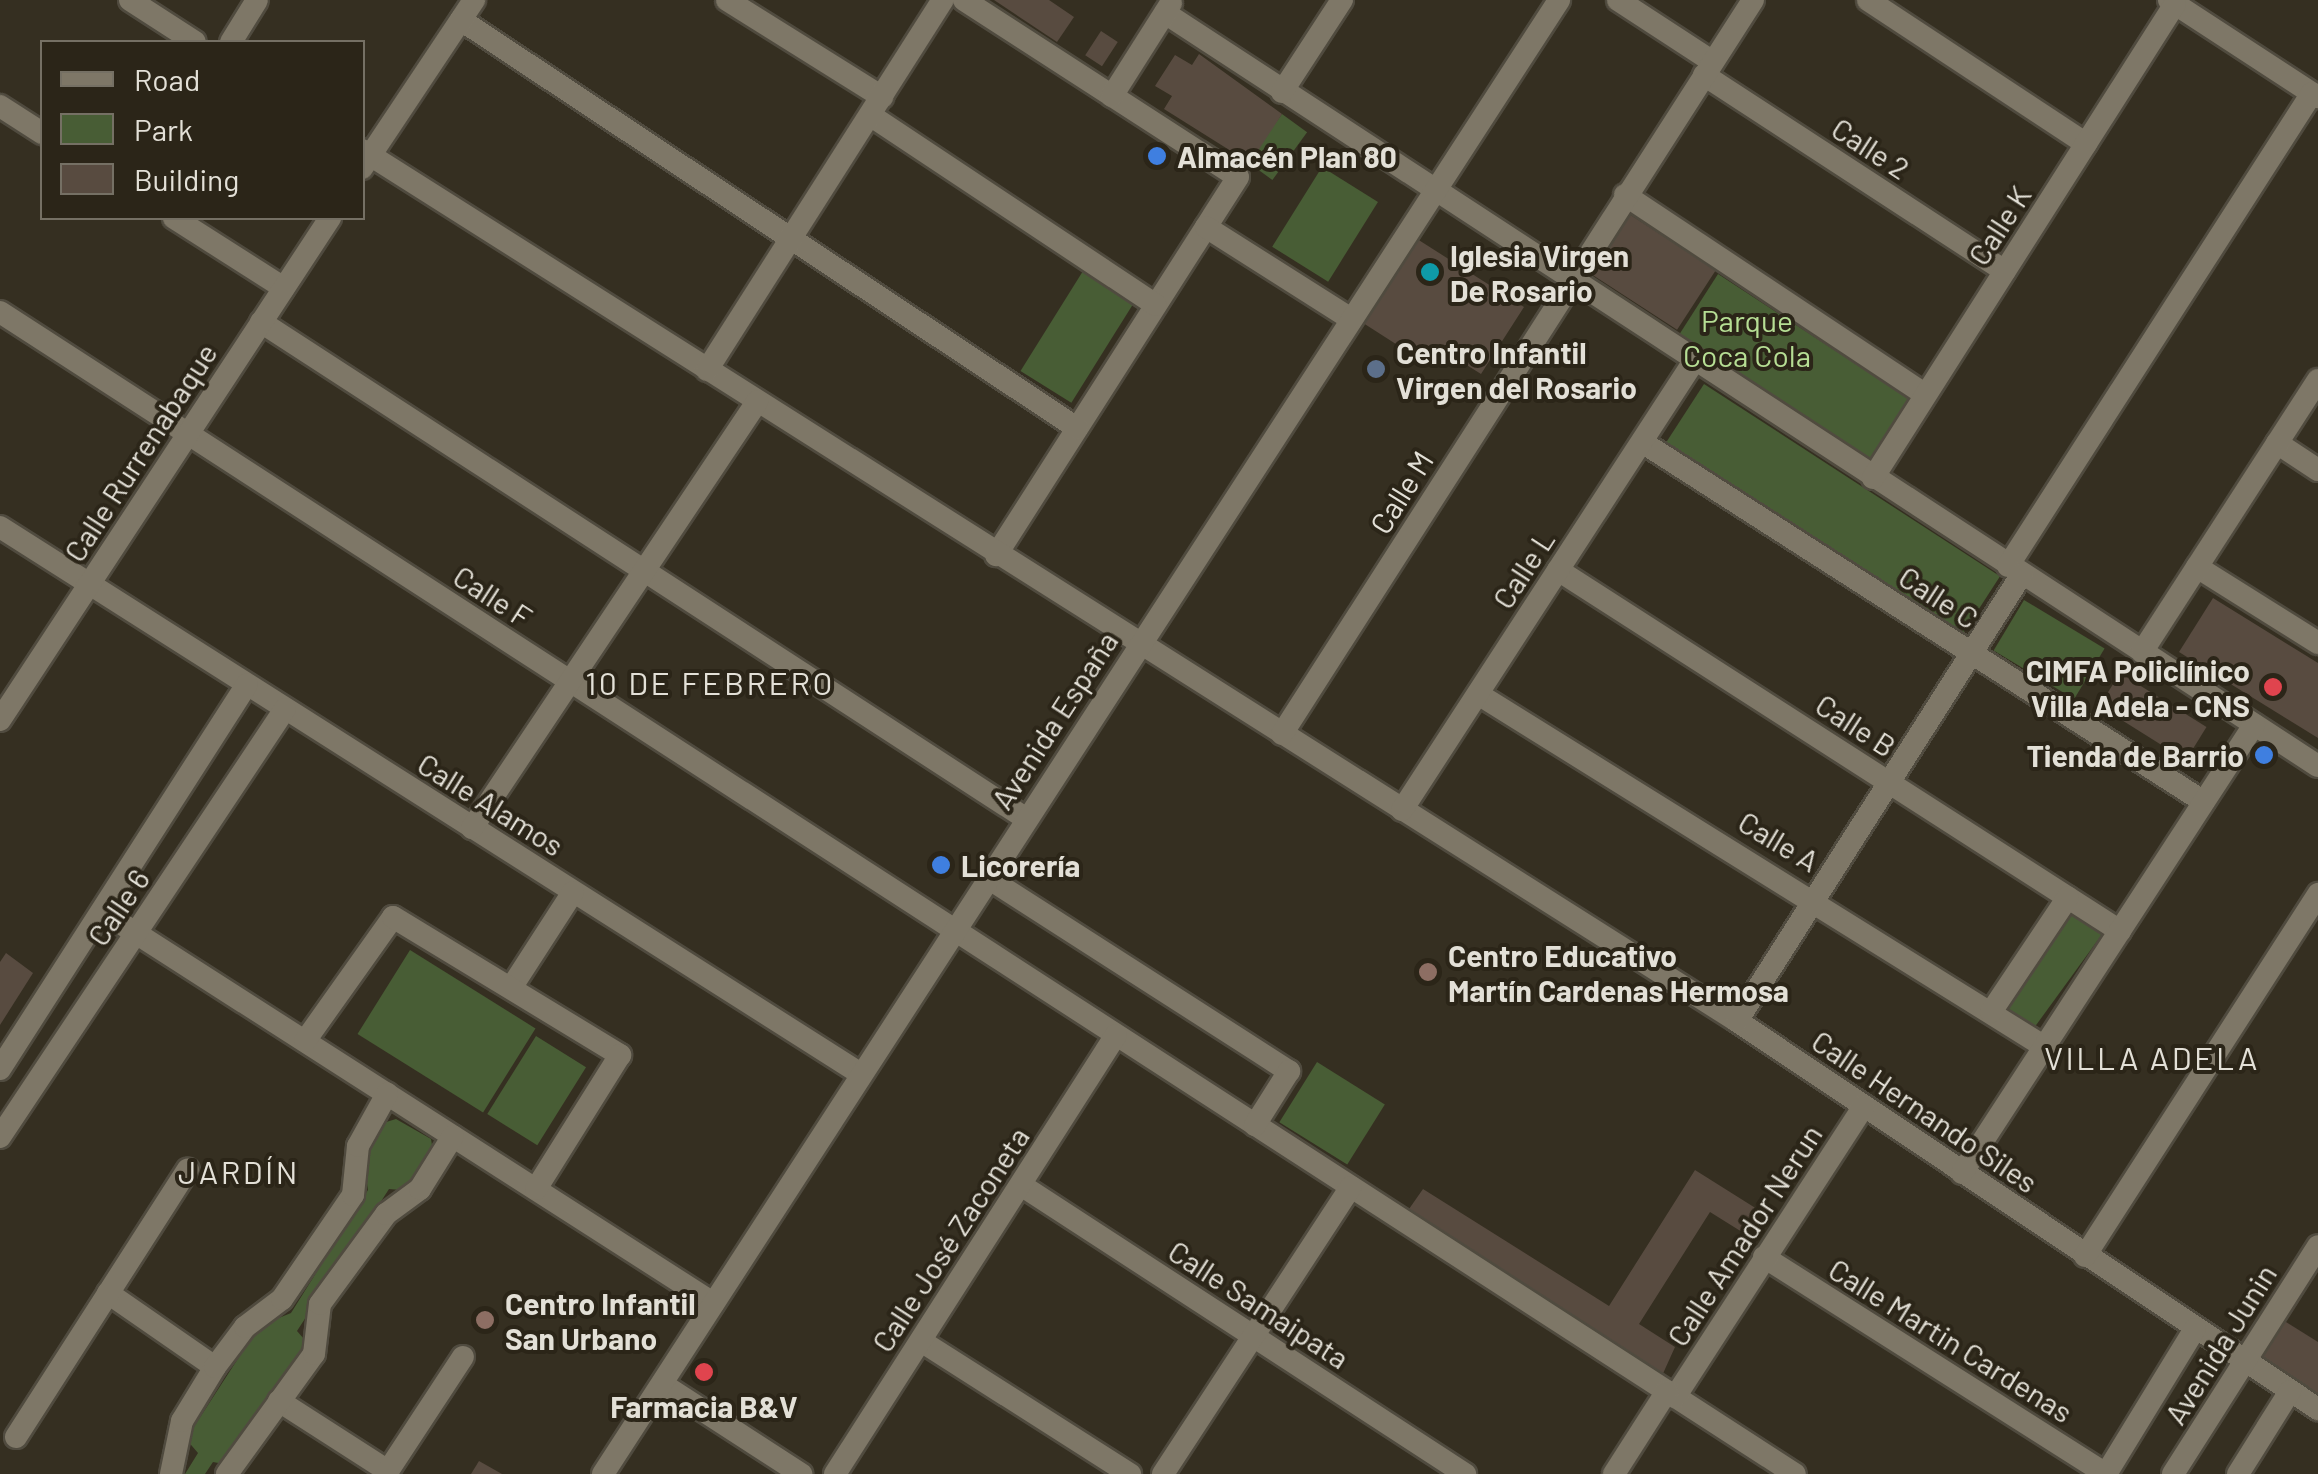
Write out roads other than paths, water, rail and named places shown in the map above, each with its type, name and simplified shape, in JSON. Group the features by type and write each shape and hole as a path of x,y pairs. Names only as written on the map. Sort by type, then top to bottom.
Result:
{"street":[{"path":"130,0 192,40"},
{"path":"232,40 258,0"},
{"path":"726,0 1156,306"},
{"path":"707,370 943,0"},
{"path":"964,0 1238,177 996,555"},
{"path":"1282,92 1342,0"},
{"name":"Avenida España","path":"603,1474 1558,0"},
{"name":"Calle 2","path":"1618,0 1709,68 2006,271"},
{"name":"Calle M","path":"1282,734 1752,0"},
{"path":"1868,0 2086,144"},
{"path":"1737,1020 1971,653 2015,570 2315,95 2172,2"},
{"name":"Calle K","path":"1873,478 2172,2"},
{"path":"1112,96 1169,6 1282,92 1433,193 2318,766"},
{"path":"365,157 468,10 792,238 1077,428"},
{"path":"0,106 40,133"},
{"name":"Calle Hernando Siles","path":"365,157 1737,1020 2318,1409"},
{"path":"1625,195 1925,394"},
{"path":"177,220 284,288"},
{"name":"Calle Rurrenabaque","path":"0,720 329,220"},
{"path":"1206,227 1351,318"},
{"name":"Calle F","path":"0,312 1795,1474"},
{"path":"261,322 1025,818"},
{"name":"Calle L","path":"1402,810 1694,361"},
{"path":"2142,652 2318,380"},
{"path":"472,828 756,402"},
{"name":"Calle C","path":"1642,442 2204,802"},
{"path":"2277,443 2318,470"},
{"name":"Calle Alamos","path":"0,527 861,1074"},
{"path":"2197,568 2318,643"},
{"name":"Calle B","path":"1558,570 2120,931"},
{"name":"Calle 6","path":"0,1069 246,684"},
{"name":"Calle A","path":"1478,694 1815,898 2044,1047"},
{"name":"Calle 6","path":"0,1137 284,709"},
{"path":"1962,1172 2254,725"},
{"path":"988,878 1289,1071 1255,1125"},
{"path":"510,988 573,892"},
{"path":"2086,1256 2318,894"},
{"path":"1991,1012 2068,898"},
{"path":"102,912 714,1302"},
{"path":"305,1041 393,917 620,1055 536,1189"},
{"name":"Calle José Zaconeta","path":"834,1474 1116,1035"},
{"path":"171,1474 182,1421 215,1367 245,1326 282,1299 353,1195 358,1146 387,1094"},
{"name":"Calle Amador Nerun","path":"1614,1474 1864,1106"},
{"path":"227,1474 314,1354 320,1304 386,1214 420,1189 453,1136"},
{"path":"16,1437 188,1169"},
{"name":"Calle Samaipata","path":"1021,1185 1465,1474"},
{"path":"1163,1474 1351,1187"},
{"name":"Avenida Junin","path":"2173,1474 2318,1246"},
{"name":"Calle Martin Cardenas","path":"1764,1257 2106,1474"},
{"path":"108,1293 215,1367"},
{"name":"Avenida Junin","path":"2106,1474 2194,1329"},
{"path":"920,1341 1130,1474"},
{"path":"279,1401 387,1472 463,1357"},
{"path":"662,1384 801,1474"},
{"path":"2238,1474 2290,1392"}],"place":[{"name":"Almacén Plan 80","path":"1157,156"},
{"name":"Iglesia Virgen De Rosario","path":"1430,272"},
{"name":"Centro Infantil Virgen del Rosario","path":"1376,369"},
{"name":"CIMFA Policlínico Villa Adela - CNS","path":"2273,687"},
{"name":"Tienda de Barrio","path":"2264,755"},
{"name":"Licorería","path":"941,865"},
{"name":"Centro Educativo Martín Cardenas Hermosa","path":"1428,972"},
{"name":"Centro Infantil San Urbano","path":"485,1320"},
{"name":"Farmacia B&V","path":"704,1372"}],"district":[{"name":"10 DE FEBRERO","path":"710,682"},
{"name":"VILLA ADELA","path":"2152,1057"},
{"name":"JARDÍN","path":"239,1171"}],"park label":[{"name":"Parque Coca Cola","path":"1747,337"}]}
